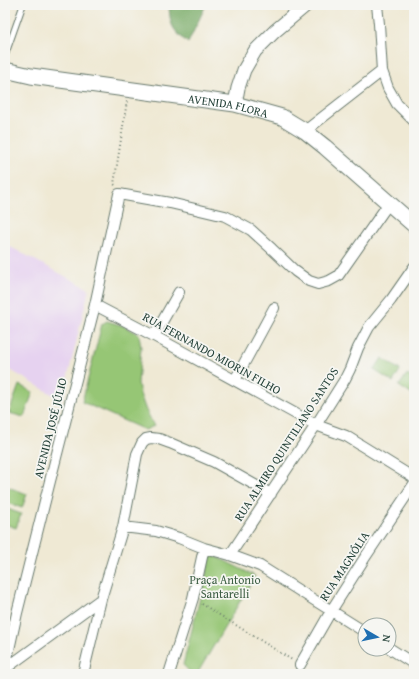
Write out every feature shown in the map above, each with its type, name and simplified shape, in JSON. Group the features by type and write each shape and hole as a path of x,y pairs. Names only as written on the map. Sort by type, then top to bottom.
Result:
{"main road":[{"name":"AVENIDA FLORA","path":"5,70 31,76 235,104 282,117 305,131 414,225"}],"street":[{"path":"235,104 244,70 255,51 274,31 306,5"},
{"path":"377,5 382,71 388,88 397,104 414,121"},
{"path":"305,131 382,71"},
{"path":"119,194 170,203 225,216 251,230 294,271 309,282 318,284 329,281 338,276 389,203"},
{"name":"AVENIDA JOSÉ JÚLIO","path":"5,668 94,305 119,194"},
{"name":"RUA ALMIRO QUINTILIANO SANTOS","path":"230,555 316,425 350,369 358,348 369,327 391,300 414,267"},
{"path":"154,336 179,292"},
{"name":"RUA FERNANDO MIORIN FILHO","path":"94,305 154,336 316,425 346,436 414,478"},
{"path":"235,380 274,308"},
{"path":"83,674 101,599 123,527 137,454 142,443 146,439 151,438 170,443 214,462 271,494"},
{"name":"RUA MAGNÓLIA","path":"300,665 364,559 414,484"},
{"path":"123,527 156,531 260,566 357,627"},
{"path":"169,674 193,598 204,548"},
{"path":"5,668 101,599"},
{"path":"397,653 414,664"}],"lane":[{"path":"5,56 23,5"}],"path":[{"path":"119,194 114,184 129,90"},
{"path":"193,598 300,665"}],"shaded area":[{"path":"5,244 89,289 62,400 5,367"}],"green space":[{"path":"169,5 206,5 188,43 178,34 171,23"},
{"path":"107,321 124,326 139,334 141,348 138,383 145,408 154,426 145,430 82,402 102,324"},
{"path":"382,358 400,370 393,382 374,370"},
{"path":"407,374 414,379 414,396 399,386"},
{"path":"19,385 33,392 24,417 9,413"},
{"path":"5,486 27,494 22,508 5,502"},
{"path":"5,508 21,514 16,528 5,524"},
{"name":"Praça Antonio Santarelli","path":"211,554 255,576 197,674 192,674 183,665"}]}
